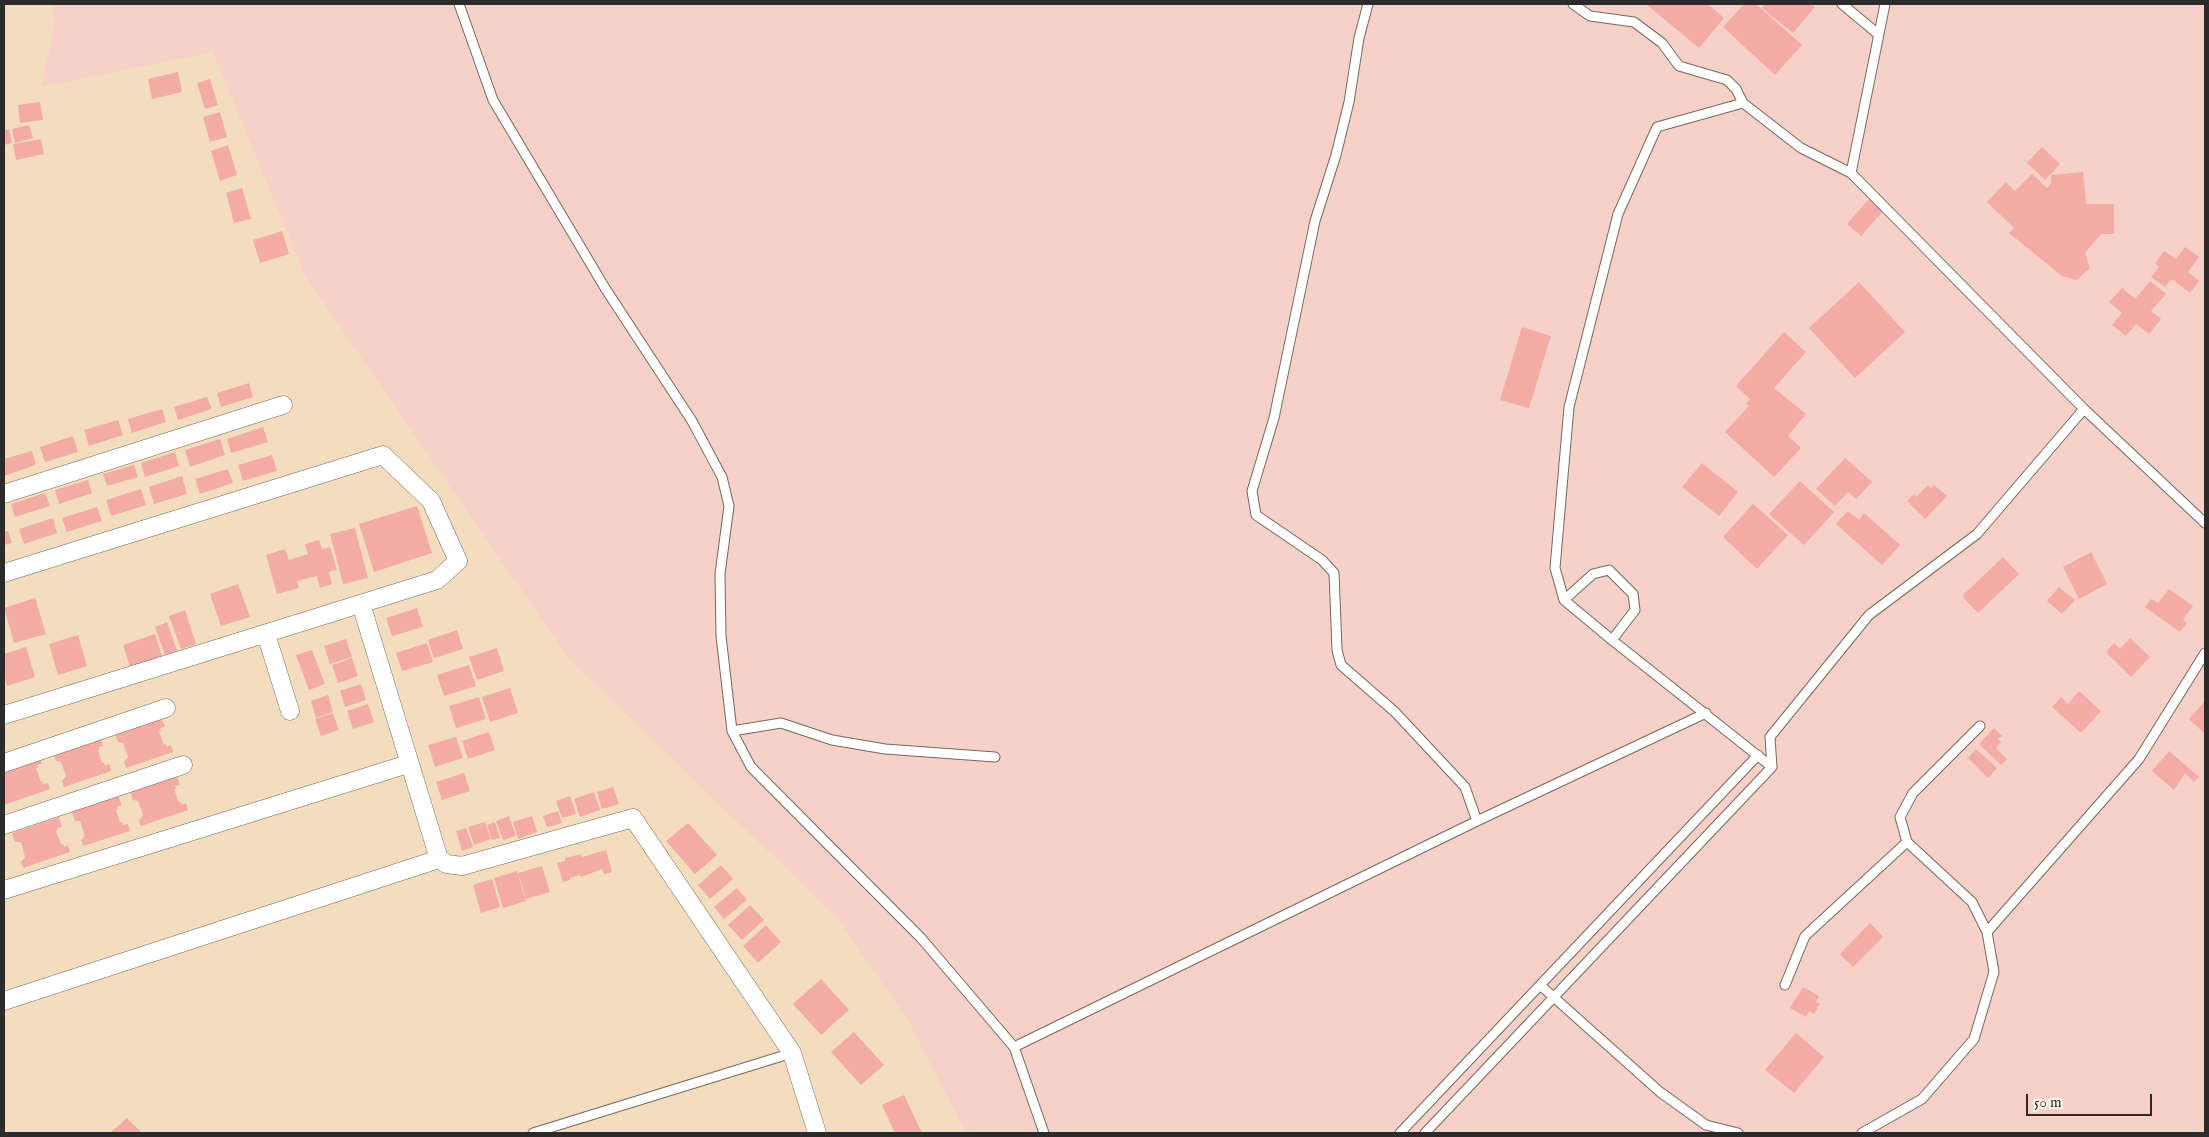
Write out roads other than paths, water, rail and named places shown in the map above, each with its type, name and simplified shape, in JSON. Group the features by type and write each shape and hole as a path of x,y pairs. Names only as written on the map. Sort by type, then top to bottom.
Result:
{"street":[{"path":"4,494 282,405"},
{"path":"4,573 383,455 431,501 458,562 436,580 4,715"},
{"path":"361,604 408,764 439,859 447,864 462,866 633,818 792,1053 817,1133"},
{"path":"266,634 290,711"},
{"path":"4,763 166,708"},
{"path":"4,825 183,764"},
{"path":"4,890 408,764"},
{"path":"4,1001 439,859"}],"lane":[{"path":"459,4 494,100 605,288 692,421 722,477 729,506 720,574 721,636 732,731 750,767 922,938 1014,1047 1044,1133"},
{"path":"1368,4 1359,38 1350,102 1336,155 1315,221 1274,418 1252,491 1256,515 1322,560 1334,574 1337,650 1341,665 1395,712 1465,787 1476,821"},
{"path":"1573,4 1590,16 1634,22 1662,43 1679,66 1727,80 1736,89 1743,103 1801,148 1851,173 2084,409 2205,522"},
{"path":"1842,4 1878,34"},
{"path":"1851,173 1885,4"},
{"path":"1743,103 1657,127 1618,214 1569,407 1555,568 1564,600 1772,767"},
{"path":"1425,1133 1772,767 1770,737 1869,615 1977,534 2084,409"},
{"path":"1564,600 1593,574 1609,570 1633,594 1635,610 1612,640"},
{"path":"1987,932 2139,759 2205,652"},
{"path":"1014,1047 1476,821 1706,713"},
{"path":"732,731 781,723 832,740 886,749 995,757"},
{"path":"1862,1133 1922,1099 1974,1039 1994,972 1987,932 1972,902 1907,842 1900,817 1913,793 1980,726"},
{"path":"1400,1133 1758,755"},
{"path":"1785,985 1805,936 1907,842"},
{"path":"1540,985 1552,998 1675,1103 1706,1125 1738,1133"},
{"path":"533,1133 792,1053"}]}
